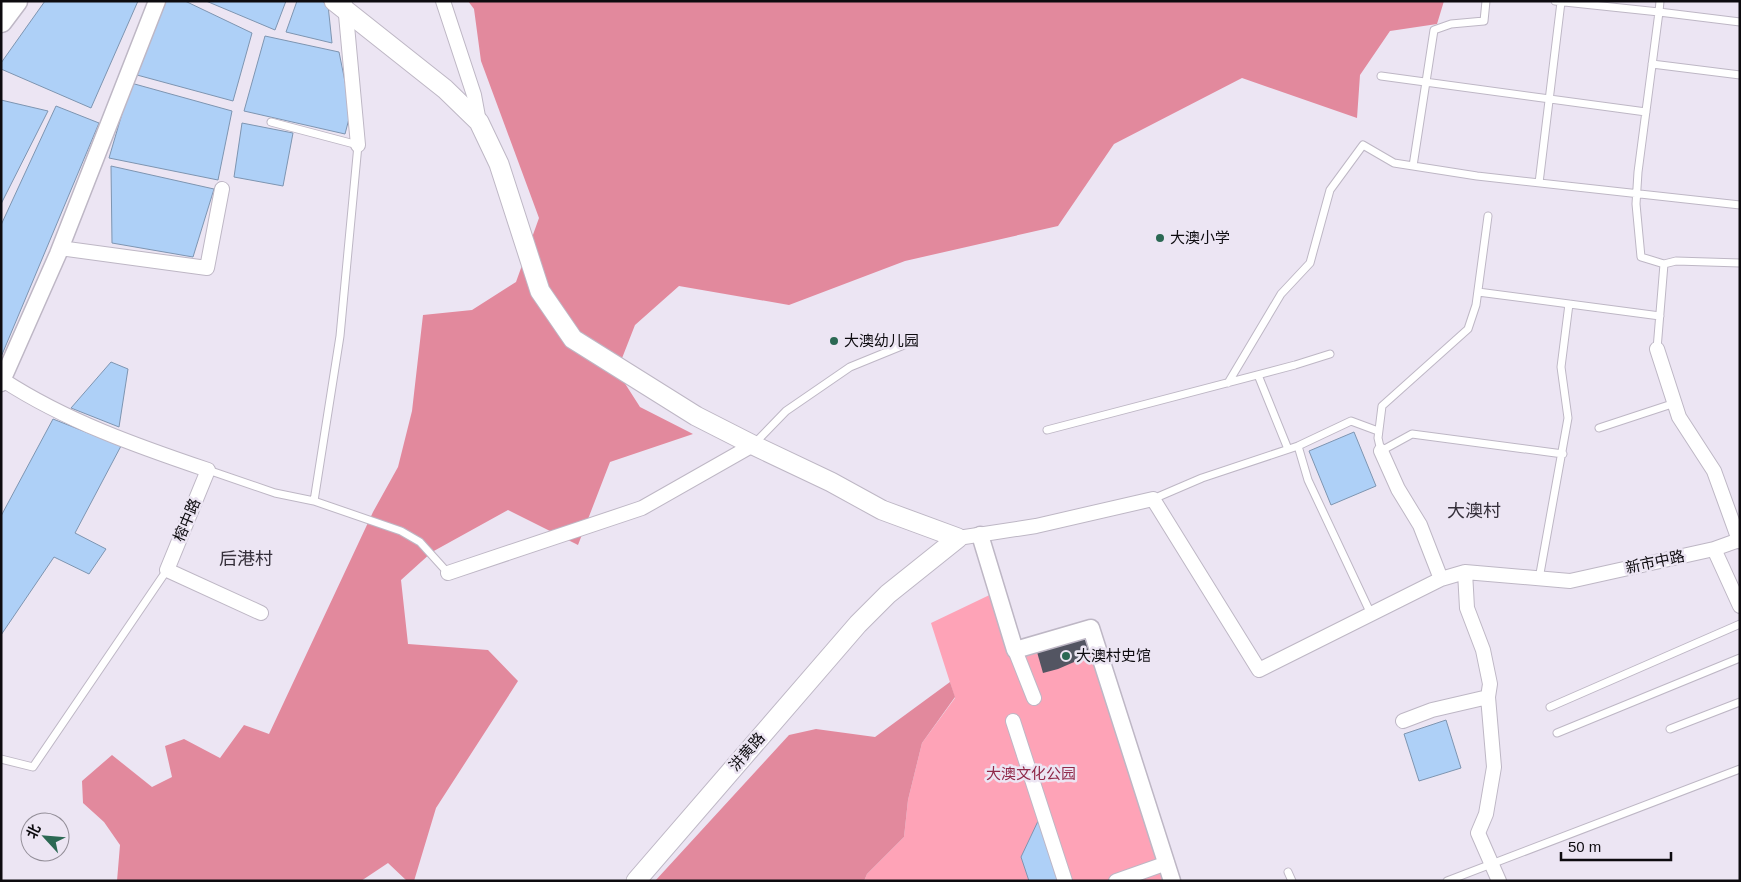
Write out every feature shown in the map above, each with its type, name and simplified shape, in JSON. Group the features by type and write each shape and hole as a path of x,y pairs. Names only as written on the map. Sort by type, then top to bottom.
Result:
{"highway":[{"path":"1,21 16,1"}],"main road":[{"path":"342,4 445,89 480,122 499,164 540,291 573,339 696,416 830,482 882,510 958,538"},
{"name":"汫黄路","path":"636,881 858,624 888,594 958,538"}],"street":[{"path":"157,1 60,248 2,380 62,414 130,443 208,470"},
{"path":"443,1 474,95 480,122"},
{"path":"342,4 358,145"},
{"path":"60,248 207,268 222,190"},
{"path":"1657,349 1679,417 1714,471 1739,540"},
{"path":"448,573 642,508 753,445"},
{"path":"1381,451 1398,489 1420,525 1442,579"},
{"name":"榕中路","path":"167,570 208,470"},
{"path":"958,538 1036,526 1153,499"},
{"name":"新市中路","path":"1153,499 1259,670 1442,579 1465,572 1506,574 1570,581 1714,549 1739,540"},
{"path":"980,534 1015,650 1034,698"},
{"path":"1714,549 1740,606"},
{"path":"167,570 261,613"},
{"path":"1465,572 1467,608 1483,650 1490,684 1488,697 1494,766 1486,814 1478,833 1500,881"},
{"path":"1015,650 1091,628 1172,881"},
{"path":"1403,721 1432,710 1488,697"},
{"path":"1013,721 1066,881"},
{"path":"1116,881 1166,863"}],"lane":[{"path":"1413,166 1434,30 1452,24 1484,21 1486,1"},
{"path":"1660,1 1637,195 1641,257 1664,264 1676,261 1740,263"},
{"path":"1538,183 1558,2 1740,22"},
{"path":"1652,64 1740,75"},
{"path":"1381,76 1646,112"},
{"path":"271,122 358,145 340,336 314,501"},
{"path":"1228,383 1281,294 1310,263 1330,190 1363,145 1394,163 1538,183 1740,205"},
{"path":"1488,216 1478,292 1468,329 1382,406 1378,431 1381,451 1412,434 1563,454"},
{"path":"1657,349 1664,264"},
{"path":"1478,292 1660,316"},
{"path":"1539,579 1568,418 1561,367 1569,304"},
{"path":"753,445 786,411 850,367 904,345"},
{"path":"1047,430 1258,375 1330,354"},
{"path":"1258,375 1288,449"},
{"path":"1599,428 1675,403"},
{"path":"1153,499 1202,478 1298,446 1351,421 1378,431"},
{"path":"1298,446 1308,480 1350,565 1371,614"},
{"path":"208,470 275,492 314,501 401,531 420,542 448,573"},
{"path":"1,759 33,767 167,570"},
{"path":"1550,707 1740,624"},
{"path":"1557,733 1740,658"},
{"path":"1670,729 1740,702"},
{"path":"1447,881 1740,769"},
{"path":"1288,872 1292,881"}],"green space":[{"name":"大澳文化公园","path":"1000,590 1023,643 1093,624 1177,881 864,881 867,874 904,837 908,800 922,743 955,698 931,623"}],"shaded area":[{"path":"468,1 1444,1 1437,24 1390,31 1360,75 1357,118 1242,78 1114,144 1058,226 905,261 789,305 679,286 635,325 617,371 640,407 693,434 610,462 578,545 508,510 432,552 401,580 408,644 488,650 518,681 436,808 414,881 407,881 388,863 361,881 117,881 120,845 104,822 83,803 82,781 112,755 152,787 172,777 165,746 184,739 220,758 244,725 269,734 373,512 398,467 412,411 423,315 472,310 516,282 539,218 481,61 474,9"},
{"path":"950,682 955,697 922,743 908,800 904,837 867,874 864,881 655,881 789,735 816,729 875,737"}],"water":[{"path":"45,1 138,1 91,108 1,69 1,63"},
{"path":"165,1 185,1 252,33 233,101 137,75"},
{"path":"206,1 286,1 275,30"},
{"path":"297,1 322,1 328,5 332,43 286,32"},
{"path":"265,36 339,52 351,111 345,134 244,111"},
{"path":"131,83 232,111 218,180 109,158"},
{"path":"1,100 48,111 1,204"},
{"path":"56,106 99,123 1,357 1,225"},
{"path":"242,123 293,133 283,186 234,177"},
{"path":"111,166 214,189 193,257 112,243"},
{"path":"111,362 128,369 119,427 71,408"},
{"path":"53,419 121,446 75,533 106,549 89,574 54,557 1,635 1,516"},
{"path":"1354,432 1376,486 1331,505 1309,451"},
{"path":"1446,720 1461,768 1419,781 1404,734"},
{"path":"1039,819 1059,881 1029,881 1021,857"}],"building":[{"path":"1088,635 1095,653 1058,669 1043,673 1037,652"}],"place":[{"name":"大澳小学","path":"1160,238"},
{"name":"大澳幼儿园","path":"834,341"},
{"name":"大澳村史馆","path":"1066,656"}],"district":[{"name":"大澳村","path":"1474,511"},
{"name":"后港村","path":"246,559"}]}
